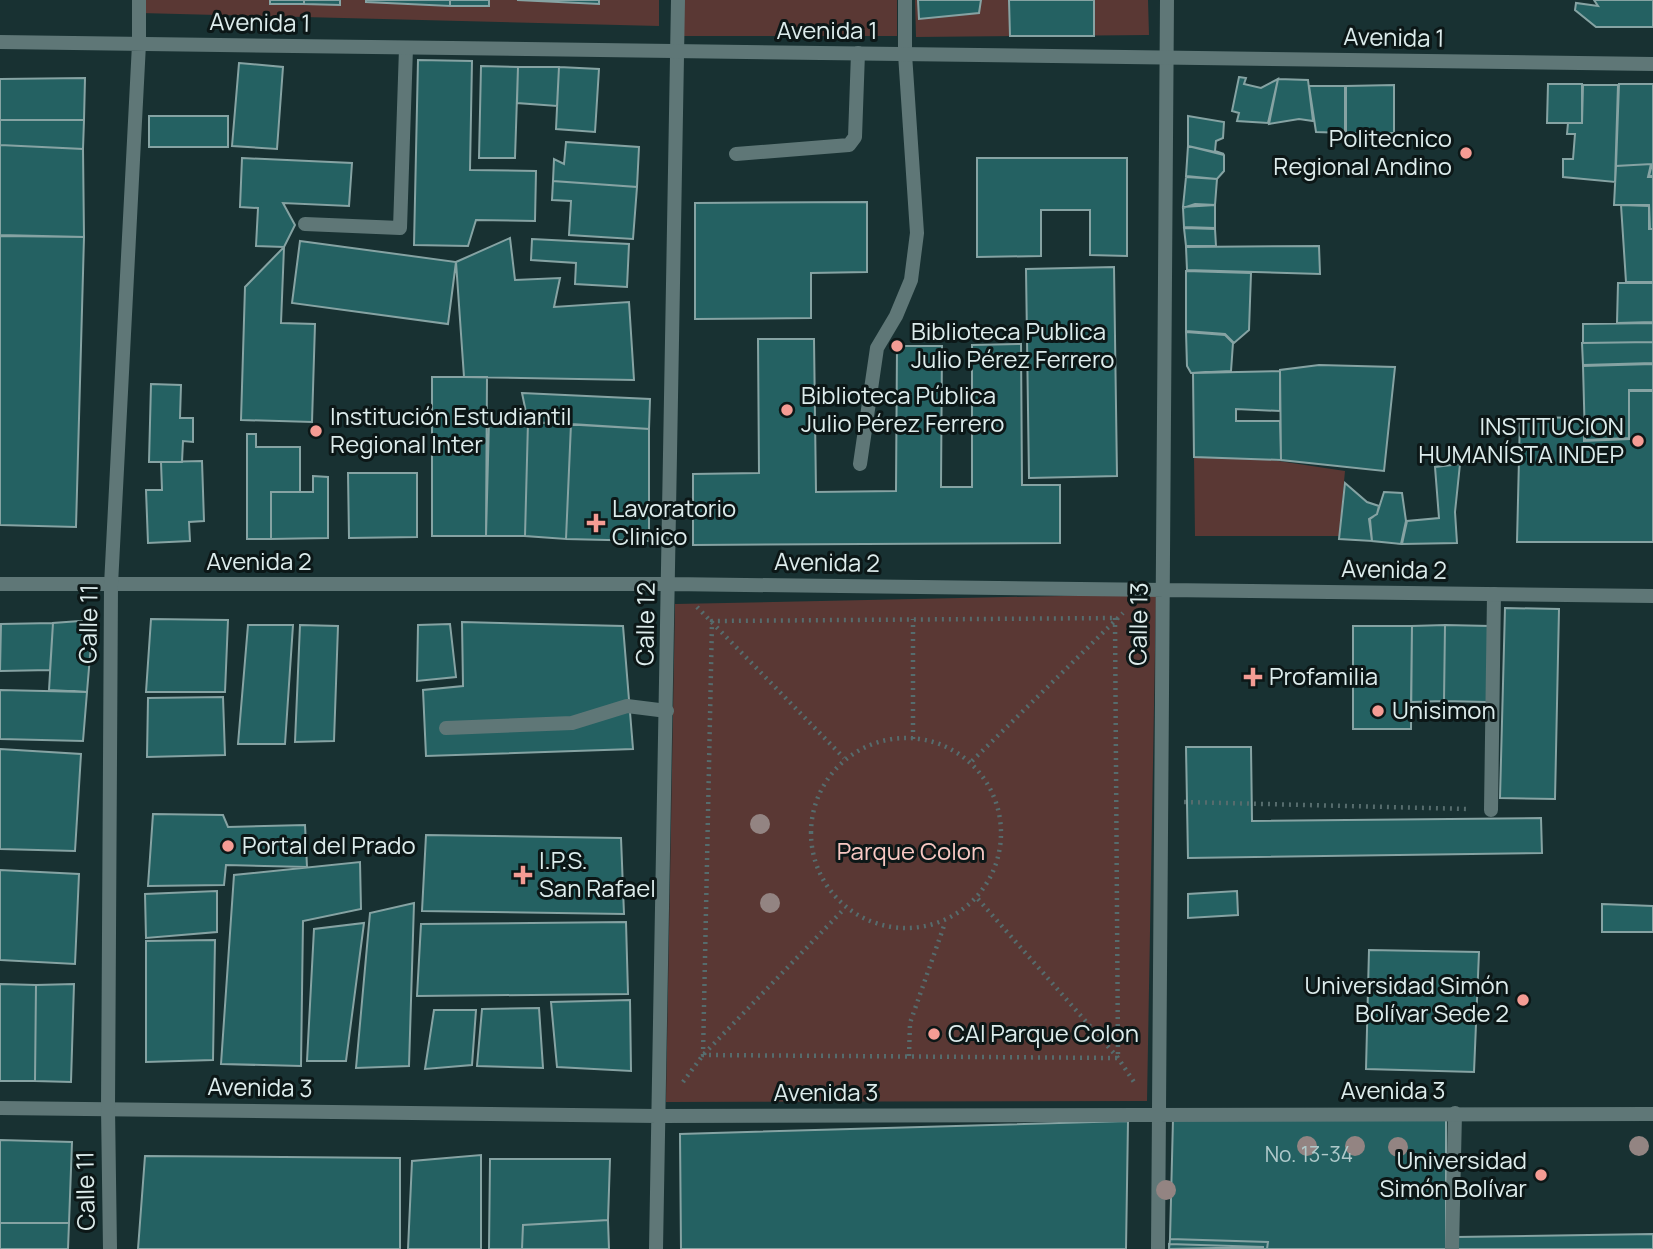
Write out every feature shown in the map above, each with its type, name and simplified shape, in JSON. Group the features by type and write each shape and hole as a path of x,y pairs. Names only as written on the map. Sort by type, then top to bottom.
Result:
{"street":[{"name":"Calle 11","path":"110,1249 108,1108 111,585 139,44 139,0"},
{"name":"Calle 12","path":"656,1249 670,584 678,0"},
{"path":"860,464 877,348 896,316 911,281 917,233 905,54 905,0"},
{"name":"Calle 13","path":"1158,1249 1167,0"},
{"name":"Avenida 1","path":"0,42 1653,64"},
{"path":"305,224 400,228 407,48"},
{"path":"736,154 849,145 855,137 858,53"},
{"name":"Avenida 2","path":"0,584 670,584 1653,596"},
{"path":"1491,810 1494,594"},
{"path":"446,728 572,723 628,706 667,711"},
{"name":"Avenida 3","path":"0,1108 657,1116 1653,1114"},
{"path":"1452,1249 1455,1113"}],"path":[{"path":"670,584 712,621 844,758"},
{"path":"972,761 1115,618 1127,611"},
{"path":"712,621 1115,618"},
{"path":"1115,618 1118,1058"},
{"path":"913,620 913,739"},
{"path":"704,1055 712,621"},
{"path":"889,738 934,740 972,761 991,787 1001,813 1003,833 998,866 978,899 945,923 870,925 844,909 820,877 809,831 822,785 844,758 889,738"},
{"path":"1160,801 1491,810"},
{"path":"978,899 1118,1058 1158,1114"},
{"path":"657,1116 704,1055 844,909"},
{"path":"909,1056 910,1023 945,923"},
{"path":"704,1055 1118,1058"}],"green space":[{"path":"140,0 659,0 659,26 140,13"},
{"path":"682,0 897,0 897,36 681,36"},
{"path":"915,0 1148,0 1149,35 916,37"},
{"path":"1194,457 1265,459 1345,471 1339,536 1195,536"},
{"name":"Parque Colon","path":"1156,594 1147,1101 666,1102 675,604"}],"building":[{"path":"270,0 304,0 304,4 270,4"},
{"path":"304,0 340,0 340,5 304,4"},
{"path":"450,0 450,6 366,2"},
{"path":"450,0 489,0 489,6 450,6"},
{"path":"517,0 599,0 599,4"},
{"path":"918,0 981,0 979,13 919,19"},
{"path":"1009,0 1094,0 1094,36 1010,36"},
{"path":"1594,0 1653,0 1653,27 1596,27 1575,10 1576,3 1598,6"},
{"path":"418,60 472,61 470,170 536,171 535,221 476,220 468,246 414,245"},
{"path":"239,63 283,67 277,149 232,146"},
{"path":"481,66 518,67 515,158 479,158"},
{"path":"518,67 559,67 557,106 517,103"},
{"path":"559,67 599,69 595,132 556,129"},
{"path":"1239,77 1246,78 1244,84 1261,88 1278,79 1268,123 1237,121 1239,113 1232,111"},
{"path":"85,78 84,120 0,120 0,79"},
{"path":"1278,79 1308,80 1313,121 1299,119 1269,124"},
{"path":"1548,84 1582,84 1582,123 1547,123"},
{"path":"1619,84 1653,84 1653,176 1649,176 1652,164 1616,166"},
{"path":"1394,85 1394,133 1346,133 1346,86"},
{"path":"1583,85 1618,85 1615,182 1563,177 1563,159 1573,159 1575,134 1567,134 1568,123 1582,123"},
{"path":"1309,86 1345,86 1345,133 1316,132"},
{"path":"149,116 228,116 228,147 149,147"},
{"path":"1188,116 1224,122 1223,138 1216,141 1215,151 1224,154 1188,146"},
{"path":"0,120 84,120 83,149 0,145"},
{"path":"566,142 639,147 637,187 553,181 554,159 564,164"},
{"path":"0,145 83,149 84,237 0,236"},
{"path":"1188,146 1224,155 1224,171 1217,179 1186,176"},
{"path":"242,158 352,163 349,206 283,203 295,225 284,247 256,246 258,208 240,207"},
{"path":"977,158 1127,158 1127,256 1090,255 1090,210 1041,210 1041,256 977,257"},
{"path":"1651,164 1648,177 1653,177 1653,229 1650,229 1649,205 1614,205 1616,166"},
{"path":"1186,177 1217,179 1215,205 1183,207"},
{"path":"553,181 637,187 633,239 569,235 571,201 552,200"},
{"name":"Biblioteca Pública Julio Pérez Ferrero","path":"867,202 867,272 811,273 811,318 695,319 695,203"},
{"path":"1195,204 1215,205 1215,228 1184,227 1183,208"},
{"path":"1621,205 1649,206 1649,229 1653,229 1653,282 1626,282"},
{"path":"1184,228 1215,229 1216,246 1186,246"},
{"path":"0,235 84,237 76,527 0,525"},
{"path":"510,238 515,280 560,278 554,307 629,302 634,380 464,377 456,262"},
{"path":"532,239 629,244 627,287 575,284 576,263 531,260"},
{"path":"300,241 456,262 448,324 292,303"},
{"path":"1319,246 1320,274 1187,270 1186,247"},
{"path":"284,247 281,323 315,324 312,422 241,420 245,287"},
{"path":"1114,267 1117,476 1029,478 1026,269"},
{"path":"1186,271 1251,273 1249,330 1234,343 1225,334 1186,331"},
{"path":"1618,283 1653,283 1653,322 1617,323"},
{"path":"1653,323 1653,342 1583,343 1583,324"},
{"path":"1186,332 1225,335 1233,343 1231,371 1191,373 1187,366"},
{"name":"Biblioteca Pública Julio Pérez Ferrero","path":"758,339 814,339 816,492 896,491 897,346 942,346 941,487 972,487 972,345 1021,344 1022,485 1060,485 1060,543 693,545 693,474 759,473"},
{"path":"1653,342 1653,363 1583,365 1582,343"},
{"path":"1653,364 1653,390 1629,390 1629,438 1585,440 1583,366"},
{"path":"1319,365 1395,367 1384,471 1281,460 1280,370"},
{"path":"1280,371 1280,411 1236,409 1236,421 1280,421 1281,460 1194,457 1193,373"},
{"path":"432,377 487,377 486,536 432,536"},
{"path":"151,384 181,385 180,418 193,418 193,442 183,441 182,462 149,462"},
{"path":"1629,391 1653,391 1653,542 1517,542 1520,417 1584,418 1584,441 1629,439"},
{"path":"522,393 650,399 649,429 528,422"},
{"path":"489,421 528,422 525,536 486,536"},
{"path":"528,422 571,424 566,539 525,536"},
{"path":"571,424 649,429 649,541 566,539"},
{"path":"247,434 256,434 256,447 300,447 300,492 271,492 271,539 247,539"},
{"path":"202,461 204,521 189,522 190,541 148,543 146,490 162,490 161,462"},
{"path":"1460,464 1455,512 1457,543 1402,544 1407,521 1439,518 1435,467"},
{"path":"348,473 417,473 417,537 349,538"},
{"path":"313,476 328,477 328,538 271,539 271,492 313,492"},
{"path":"1345,483 1367,502 1379,506 1377,514 1369,519 1372,541 1339,539"},
{"path":"1384,492 1402,493 1406,521 1401,544 1372,541 1370,519 1377,514"},
{"path":"1505,608 1559,609 1555,799 1500,798"},
{"path":"151,619 228,620 225,692 146,692"},
{"path":"93,620 87,692 49,690 53,623"},
{"path":"462,622 623,626 633,749 426,756 423,690 463,686"},
{"path":"53,623 50,670 0,671 1,624"},
{"path":"450,624 456,677 417,681 418,625"},
{"path":"248,625 293,625 285,744 238,744"},
{"path":"300,625 338,626 334,741 295,742"},
{"path":"1445,625 1490,626 1487,702 1444,701"},
{"path":"1445,625 1444,701 1411,702 1412,626"},
{"path":"1353,626 1412,626 1411,729 1353,729"},
{"path":"0,690 87,692 83,741 0,739"},
{"path":"223,697 225,755 147,757 148,698"},
{"path":"1186,747 1251,747 1252,821 1541,818 1542,853 1188,858"},
{"path":"0,749 81,754 75,851 0,849"},
{"name":"Portal del Prado","path":"153,814 223,815 228,827 305,825 307,867 226,865 224,885 148,886"},
{"name":"I.P.S. San Rafael","path":"426,835 621,838 624,914 422,911"},
{"path":"360,862 361,909 303,921 301,1066 221,1064 234,875"},
{"path":"0,870 79,874 75,964 0,960"},
{"path":"217,891 217,932 146,938 145,894"},
{"path":"1237,891 1238,915 1188,918 1188,894"},
{"path":"414,903 409,1066 356,1068 370,913"},
{"path":"1602,904 1653,906 1653,932 1602,932"},
{"path":"626,922 628,994 417,996 421,924"},
{"path":"364,923 346,1061 307,1061 314,929"},
{"path":"215,940 213,1060 146,1062 146,941"},
{"path":"1369,950 1479,952 1474,1072 1366,1069"},
{"path":"0,984 36,985 35,1081 0,1081"},
{"path":"74,984 71,1082 35,1081 36,985"},
{"path":"630,1000 631,1071 557,1067 551,1002"},
{"path":"539,1008 543,1068 477,1066 482,1009"},
{"path":"434,1010 476,1010 472,1065 425,1069"},
{"path":"1446,1116 1446,1249 1267,1249 1268,1242 1170,1239 1173,1119"},
{"path":"1128,1121 1126,1249 681,1249 680,1134"},
{"path":"0,1140 72,1142 69,1223 0,1223"},
{"path":"481,1155 481,1249 408,1249 412,1161"},
{"path":"145,1156 400,1158 400,1249 138,1249"},
{"path":"490,1159 610,1159 608,1220 523,1225 522,1249 489,1249"},
{"path":"608,1220 609,1249 522,1249 523,1225"},
{"path":"0,1223 69,1223 68,1249 0,1249"},
{"path":"1653,1234 1653,1249 1456,1249 1456,1237"},
{"path":"1170,1239 1268,1242 1267,1249 1169,1249"},
{"path":"1169,1244 1264,1247 1169,1249"}],"place":[{"name":"Politecnico Regional Andino","path":"1466,153"},
{"name":"Biblioteca Publica Julio Pérez Ferrero","path":"897,346"},
{"name":"Biblioteca Pública Julio Pérez Ferrero","path":"787,410"},
{"name":"Institución Estudiantil Regional Inter","path":"316,431"},
{"name":"INSTITUCION HUMANÍSTA INDEP","path":"1638,441"},
{"name":"Lavoratorio Clinico","path":"596,523"},
{"name":"Profamilia","path":"1253,677"},
{"name":"Unisimon","path":"1378,711"},
{"name":"Portal del Prado","path":"228,846"},
{"name":"I.P.S. San Rafael","path":"523,875"},
{"name":"Universidad Simón Bolívar Sede 2","path":"1523,1000"},
{"name":"CAI Parque Colon","path":"934,1034"},
{"name":"Universidad Simón Bolívar","path":"1541,1175"}]}
